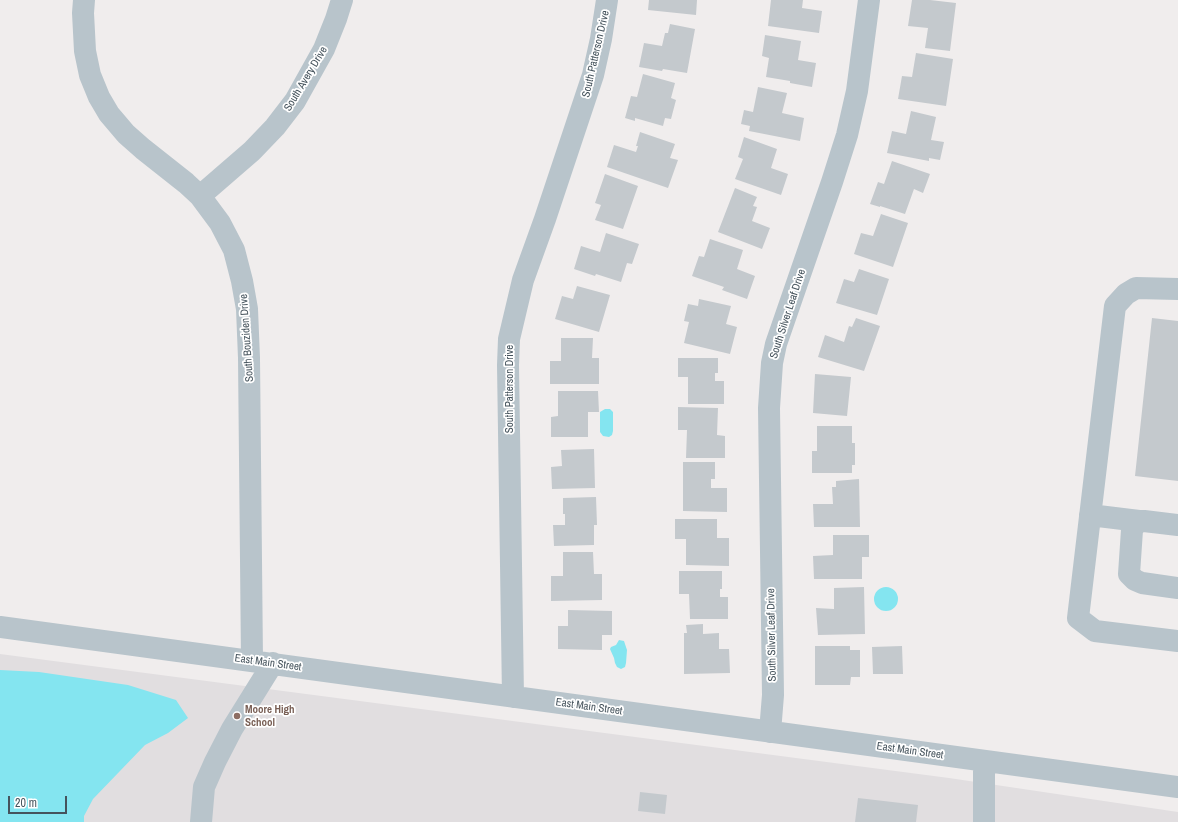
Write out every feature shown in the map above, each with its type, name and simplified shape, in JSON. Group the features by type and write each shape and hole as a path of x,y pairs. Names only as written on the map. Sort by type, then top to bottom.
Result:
{"street":[{"name":"South Bouziden Drive","path":"84,0 82,13 85,51 90,76 99,97 109,114 126,134 200,196 220,223 234,250 247,309 262,662"},
{"name":"South Avery Drive","path":"200,196 252,151 275,127 295,101 324,49 342,0"},
{"name":"South Patterson Drive","path":"514,697 508,365 509,339 523,280 548,212 593,75 601,39 607,0"},
{"name":"South Silver Leaf Drive","path":"770,732 773,695 769,408 772,364 776,344 847,135 857,91 869,0"},
{"path":"1178,289 1136,288 1126,294 1115,306 1078,618 1095,631 1178,641"},
{"path":"1090,515 1178,525"},
{"path":"1139,521 1132,530 1129,574 1135,580 1142,583 1178,588"},
{"name":"East Main Street","path":"0,627 1178,787"},
{"path":"201,822 204,787 262,662"},
{"path":"984,761 984,822"}],"shaded area":[{"name":"Moore High School","path":"0,654 949,778 1178,812 1178,822 0,822"}],"water":[{"path":"605,409 610,409 613,412 613,431 612,435 609,437 603,436 600,432 600,412"},
{"path":"886,587 891,588 897,594 897,604 891,610 886,611 881,610 875,604 874,599 875,594 881,588"},
{"path":"619,640 624,641 627,650 625,667 621,669 617,667 610,649 616,645"},
{"path":"0,670 39,672 128,685 176,700 188,718 168,733 145,745 93,799 84,816 84,822 0,822"}],"building":[{"path":"649,0 697,0 696,15 648,10"},
{"path":"771,0 803,0 802,8 822,11 819,33 768,26"},
{"path":"912,0 930,0 956,3 950,51 925,48 928,28 908,26"},
{"path":"670,24 695,29 687,73 639,67 644,43 662,46 665,33 668,33"},
{"path":"765,35 801,41 798,60 816,63 812,87 766,77 769,58 762,56"},
{"path":"916,53 953,59 946,106 898,99 902,76 912,77"},
{"path":"643,74 675,83 671,98 676,100 671,119 665,118 663,126 635,118 635,121 625,118 631,96 637,97"},
{"path":"758,87 787,93 782,113 804,118 800,141 749,131 750,126 741,124 744,110 753,112"},
{"path":"911,111 936,117 931,140 944,142 940,160 929,158 929,161 887,153 892,131 906,134"},
{"path":"640,132 675,144 670,158 678,160 668,188 607,167 614,145 636,152"},
{"path":"744,137 777,149 771,168 788,174 781,195 735,179 743,159 738,157"},
{"path":"892,161 930,174 923,193 914,189 905,214 870,204 878,182 884,184"},
{"path":"605,174 638,186 623,229 595,220 601,205 595,203"},
{"path":"735,188 757,197 753,206 757,207 752,221 770,228 762,249 718,232"},
{"path":"881,214 908,223 893,267 854,254 861,233 873,236"},
{"path":"606,233 639,244 632,264 627,263 621,282 574,269 581,246 600,252"},
{"path":"710,239 743,250 737,269 755,276 747,299 722,290 724,287 692,276 699,256 704,257"},
{"path":"859,269 889,279 877,315 836,303 844,279 854,282"},
{"path":"577,286 610,295 599,332 555,319 562,296 573,299"},
{"path":"699,299 731,306 726,324 737,327 730,354 684,343 689,322 684,321 688,304 698,306"},
{"path":"856,318 880,326 864,371 818,357 825,335 844,342 849,326 852,327"},
{"path":"1152,318 1178,321 1178,481 1135,476"},
{"path":"561,338 593,338 592,358 599,358 599,384 550,384 550,361 561,361"},
{"path":"678,358 718,358 718,373 715,373 715,381 724,381 724,404 688,404 688,377 678,377"},
{"path":"815,374 851,377 847,416 813,413"},
{"path":"558,391 598,391 599,412 588,412 588,437 551,437 551,417 558,416"},
{"path":"678,407 718,408 717,435 725,436 725,458 686,458 687,430 678,430"},
{"path":"817,426 852,426 852,443 855,443 855,465 852,465 852,473 812,473 812,451 817,451"},
{"path":"594,449 595,488 552,489 551,467 562,466 561,450"},
{"path":"683,462 715,462 715,479 711,479 711,488 727,488 727,512 683,511"},
{"path":"859,479 860,527 814,527 813,504 833,504 832,487 836,487 836,481"},
{"path":"596,497 597,525 594,525 594,545 554,546 553,525 565,525 563,498"},
{"path":"675,519 717,519 717,538 729,538 729,566 686,565 686,539 675,539"},
{"path":"833,535 869,535 869,557 862,557 862,579 814,579 813,556 833,555"},
{"path":"563,552 593,552 594,574 602,574 602,600 551,601 551,576 563,576"},
{"path":"679,571 722,571 722,589 720,589 720,597 728,597 728,619 690,619 689,594 679,594"},
{"path":"864,587 865,634 818,635 816,608 834,609 834,588"},
{"path":"568,610 612,611 612,635 602,635 602,650 558,649 558,626 568,626"},
{"path":"703,624 703,634 719,633 719,649 729,649 730,673 684,674 684,633 687,633 686,625"},
{"path":"815,646 850,646 850,650 860,650 860,677 851,677 850,685 815,685"},
{"path":"902,646 903,674 873,674 872,647"},
{"path":"640,792 667,795 665,814 638,811"},
{"path":"858,798 918,805 916,822 855,822"}],"place":[{"name":"Moore High School","path":"237,716"}]}
